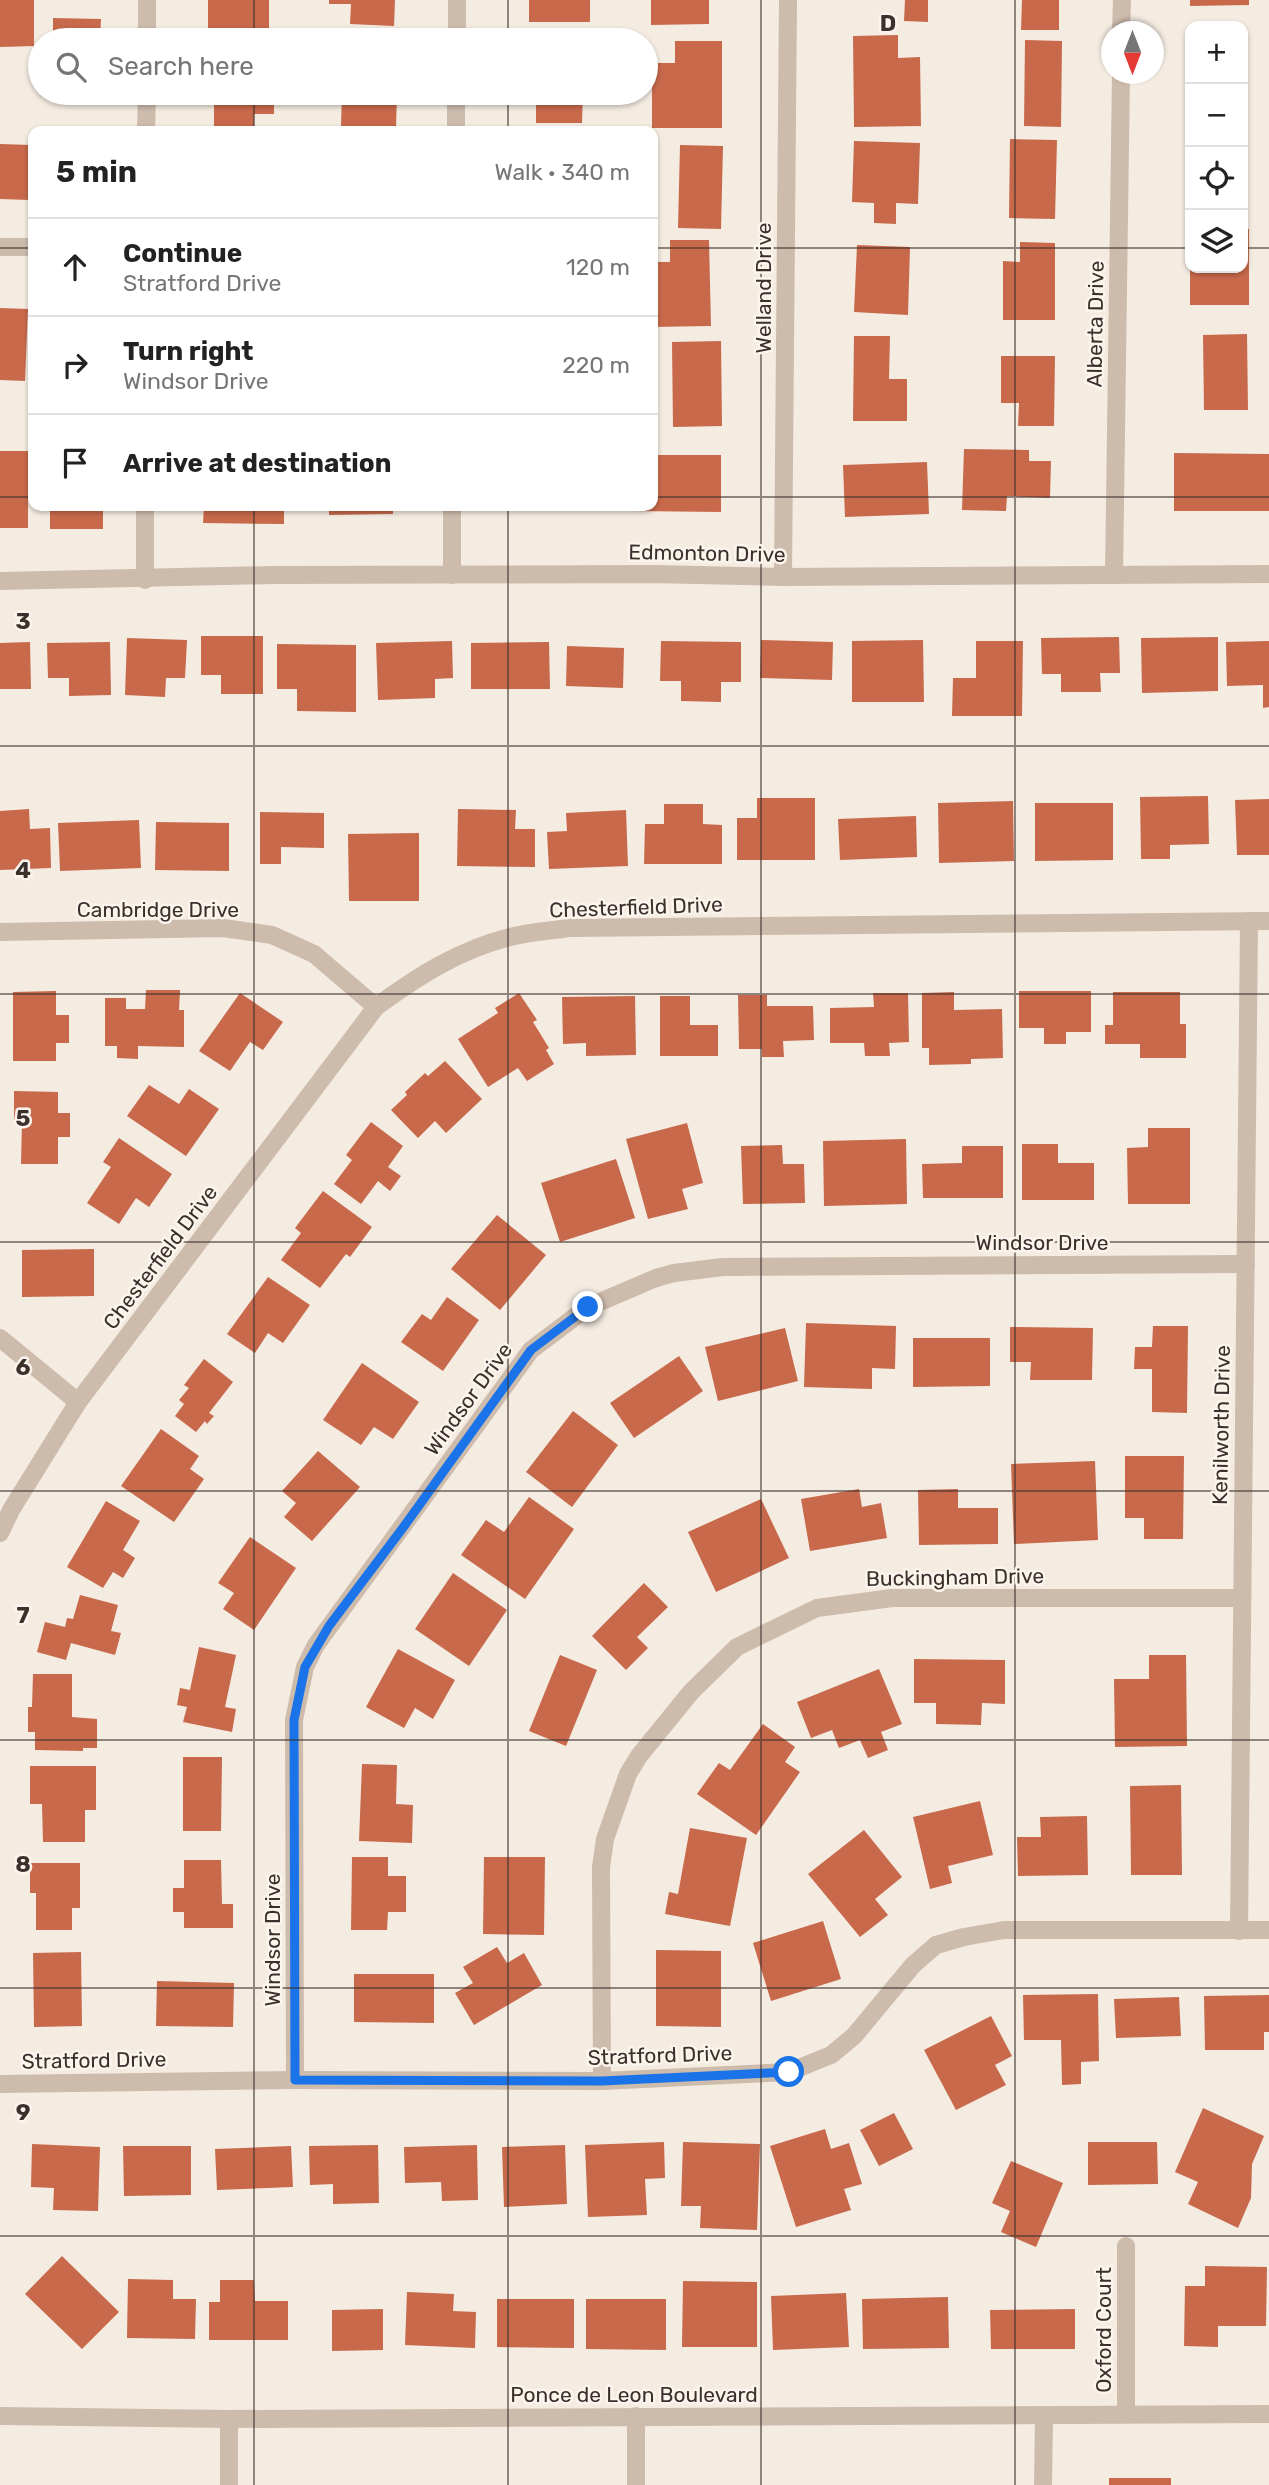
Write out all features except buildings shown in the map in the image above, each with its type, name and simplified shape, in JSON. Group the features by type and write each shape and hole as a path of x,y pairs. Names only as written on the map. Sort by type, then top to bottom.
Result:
{"street":[{"path":"147,0 147,28"},
{"path":"457,0 457,28"},
{"name":"Welland Drive","path":"783,577 788,0"},
{"path":"1121,21 1122,0"},
{"name":"Alberta Drive","path":"1114,575 1121,84"},
{"path":"146,105 146,126"},
{"path":"456,105 456,126"},
{"path":"0,247 28,247"},
{"path":"145,511 145,580"},
{"path":"452,511 452,575"},
{"name":"Edmonton Drive","path":"0,582 272,575 653,574 783,577 1269,574"},
{"name":"Chesterfield Drive","path":"0,1533 11,1510 78,1402 376,1007 420,975 461,953 511,937 569,928 1269,920"},
{"name":"Kenilworth Drive","path":"1239,1931 1249,921"},
{"name":"Cambridge Drive","path":"0,932 223,929 272,935 314,954 376,1007"},
{"name":"Windsor Drive","path":"295,2080 294,1720 305,1667 329,1626 531,1350 588,1307 656,1278 686,1271 723,1267 1246,1264"},
{"path":"0,1338 78,1402"},
{"name":"Buckingham Drive","path":"602,2081 601,1867 605,1839 628,1774 639,1756 691,1692 737,1647 817,1608 892,1598 1242,1598"},
{"name":"Stratford Drive","path":"0,2084 295,2080 602,2081 789,2072 831,2055 854,2036 913,1965 936,1945 1004,1930 1269,1930"},
{"name":"Oxford Court","path":"1126,2246 1126,2414"},
{"name":"Ponce de Leon Boulevard","path":"0,2416 229,2419 1269,2414"},
{"path":"636,2416 636,2485"},
{"path":"1043,2485 1044,2416"},
{"path":"229,2419 229,2485"}],"route":[{"path":"588,1307 531,1350 329,1626 305,1667 294,1720 295,2080 602,2081 789,2072"}]}
